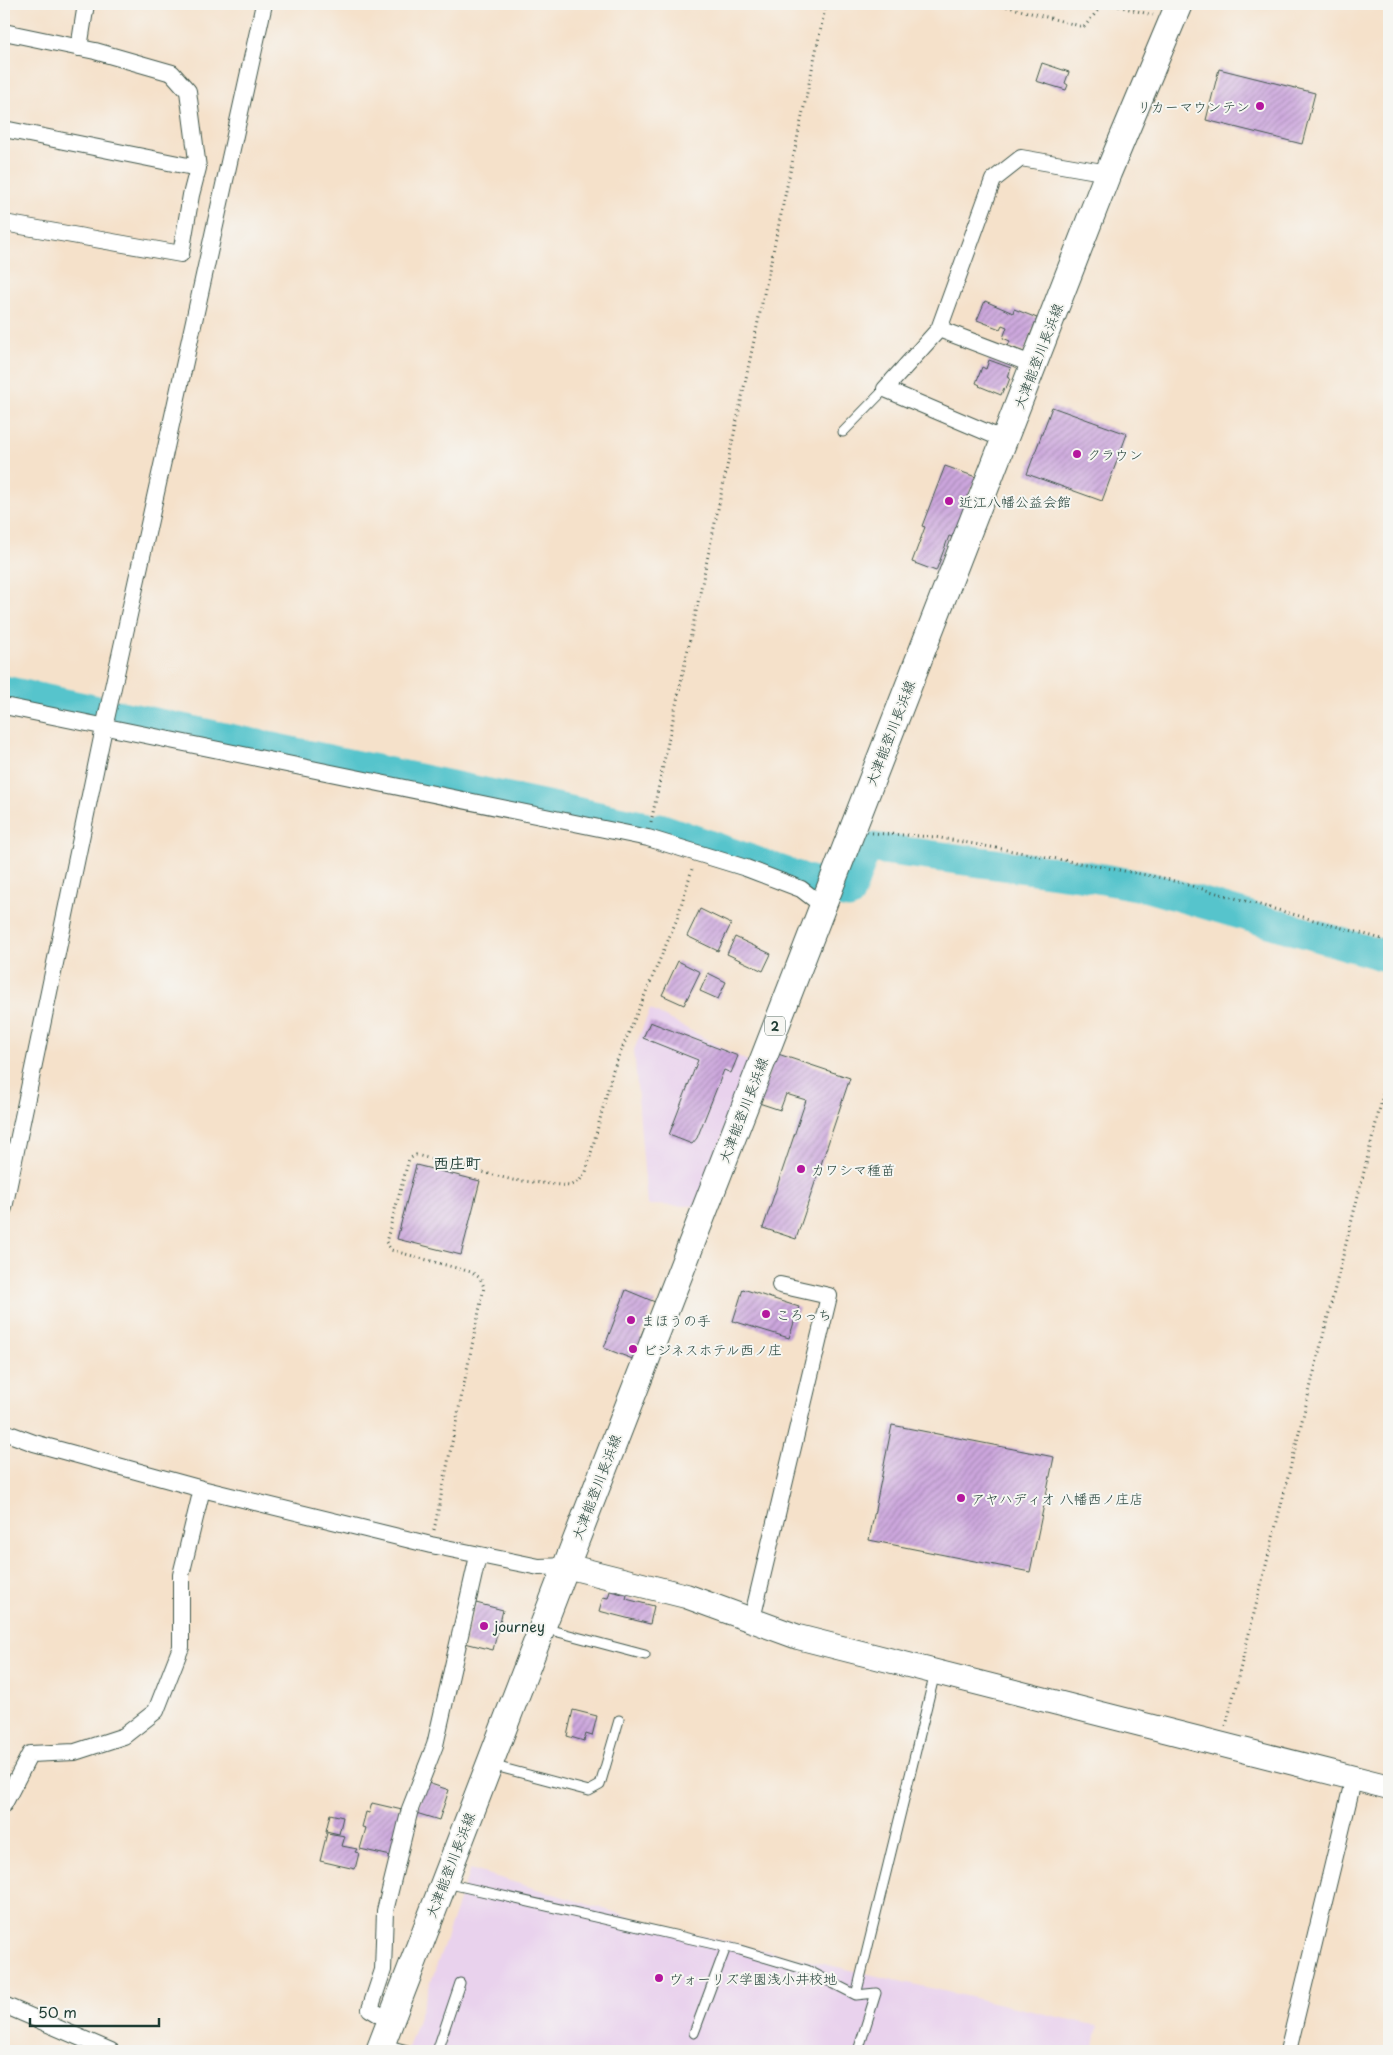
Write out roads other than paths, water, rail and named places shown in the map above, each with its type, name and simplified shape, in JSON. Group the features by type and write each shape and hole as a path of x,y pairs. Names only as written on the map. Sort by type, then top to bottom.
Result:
{"main road":[{"name":"大津能登川長浜線","path":"384,2039 443,1882 822,905 1006,440 1108,173 1176,12"}],"street":[{"path":"79,48 86,4"},
{"path":"4,1208 104,728 264,4"},
{"path":"4,32 79,48 172,73 188,91 198,168 191,195 181,254 4,223"},
{"path":"4,129 198,168"},
{"path":"1006,440 885,390 938,329 993,180 1021,158 1108,173"},
{"path":"938,329 1034,365"},
{"path":"4,706 648,838 746,868 801,889 822,905"},
{"path":"752,1619 829,1296 780,1285"},
{"path":"4,1432 34,1443 202,1489 431,1545 539,1568 566,1566 686,1596 798,1636 1389,1787"},
{"path":"4,1804 30,1754 75,1752 124,1736 156,1711 181,1646 181,1574 202,1489"},
{"path":"384,2039 370,2009 382,1970 385,1911 410,1809 435,1745 478,1556"},
{"path":"1288,2051 1354,1777"},
{"path":"4,2005 112,2051"}],"lane":[{"path":"842,432 885,390"},
{"path":"542,1628 644,1655"},
{"path":"856,1994 935,1672"},
{"path":"489,1764 589,1791 600,1785 619,1720"},
{"path":"443,1882 726,1947 807,1970 856,1994 876,1994 858,2051"},
{"path":"694,2033 726,1947"},
{"path":"437,2051 460,1983"},
{"path":"384,2039 411,2051"}],"waterway":[{"path":"4,691 98,711"},
{"path":"116,715 641,826"},
{"path":"660,828 821,885"},
{"path":"839,892 849,894 864,853 874,848 1086,876 1148,887 1389,957"}],"place":[{"name":"リカーマウンテン","path":"1260,106"},
{"name":"クラウン","path":"1077,454"},
{"name":"近江八幡公益会館","path":"949,501"},
{"name":"カワシマ種苗","path":"801,1169"},
{"name":"ころっち","path":"766,1314"},
{"name":"まほうの手","path":"631,1320"},
{"name":"ビジネスホテル西ノ庄","path":"633,1349"},
{"name":"アヤハディオ 八幡西ノ庄店","path":"961,1498"},
{"name":"journey","path":"484,1626"},
{"name":"ヴォーリズ学園浅小井校地","path":"659,1978"}],"district":[{"name":"西庄町","path":"457,1162"}]}
